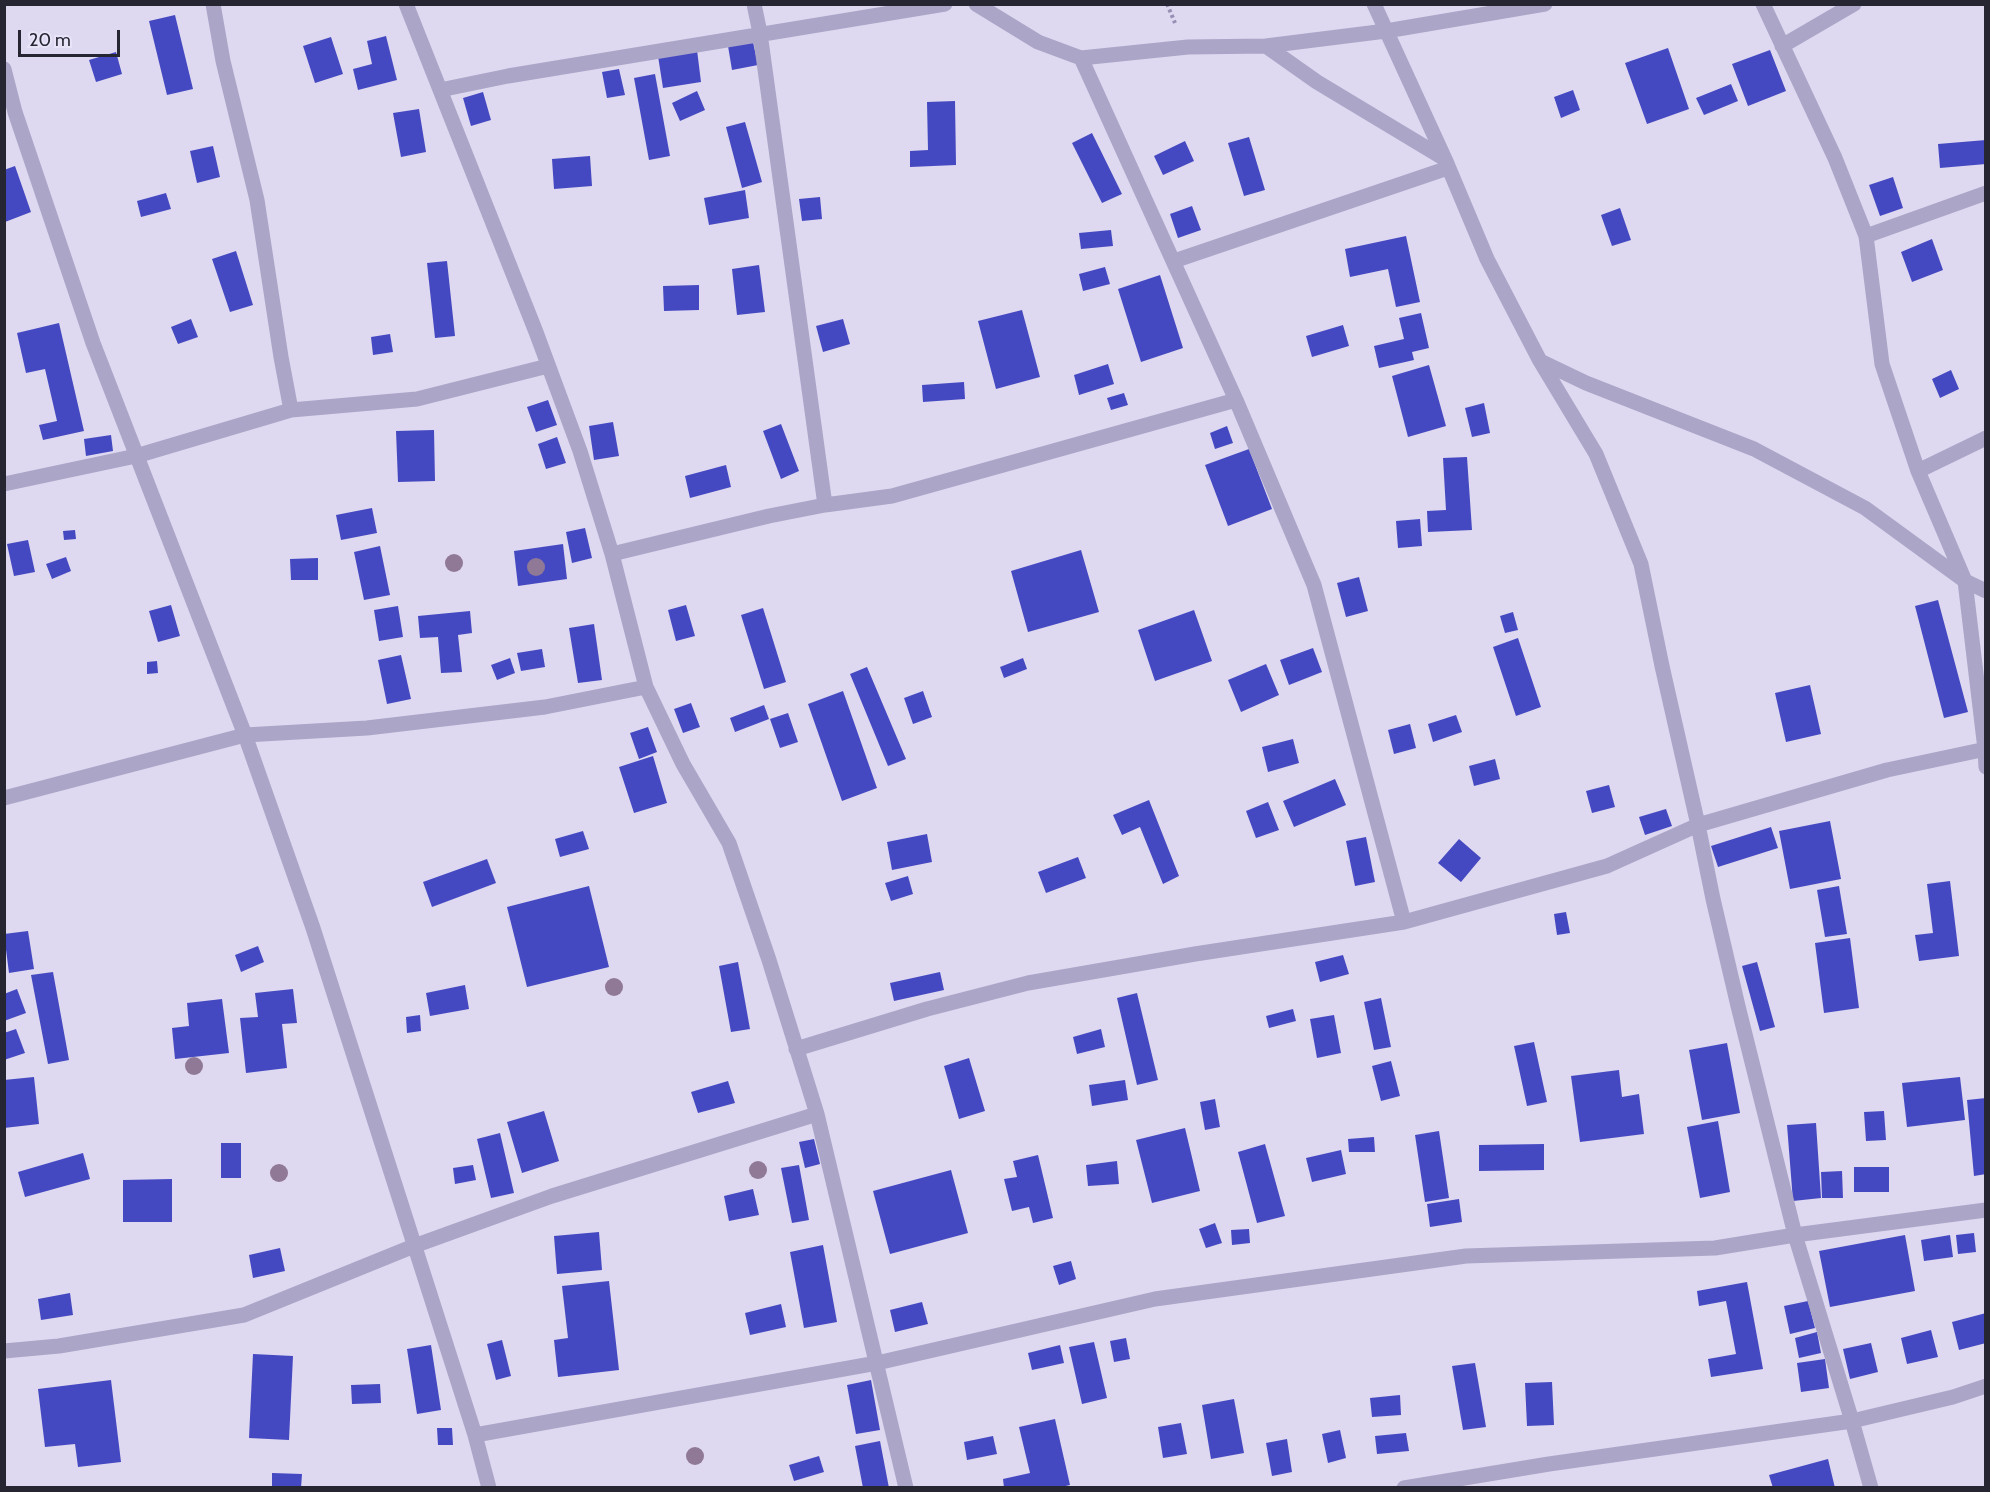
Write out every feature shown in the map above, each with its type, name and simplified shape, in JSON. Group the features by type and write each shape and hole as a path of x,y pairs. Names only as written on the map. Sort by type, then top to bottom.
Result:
{"street":[{"path":"213,4 257,200 291,410"},
{"path":"406,4 536,332 580,451 612,554 646,687 683,765 729,843 770,960 817,1114 906,1488"},
{"path":"754,4 760,33 825,505"},
{"path":"440,90 508,76 760,33 945,4"},
{"path":"976,4 1038,42 1081,58 1188,47 1266,46 1386,31 1545,4"},
{"path":"1374,4 1487,259 1540,361 1596,454 1641,564 1718,921 1794,1235 1871,1488"},
{"path":"1763,4 1835,158 1866,236 1882,364 1918,471 1965,581 1986,767"},
{"path":"1782,46 1854,4"},
{"path":"1266,46 1317,82 1446,164"},
{"path":"1081,58 1236,400 1314,585 1404,922"},
{"path":"4,69 10,112 93,343 245,735 313,928 475,1435 489,1488"},
{"path":"1174,261 1446,164"},
{"path":"1866,236 1986,194"},
{"path":"1540,361 1586,383 1754,449 1865,508 1965,581 1986,591"},
{"path":"4,484 136,456 291,410 417,399 548,366"},
{"path":"612,554 769,516 825,505 892,496 1236,400"},
{"path":"1918,471 1986,438"},
{"path":"4,798 245,735 367,728 545,707 646,687"},
{"path":"796,1049 927,1009 1028,983 1195,954 1404,922 1608,866 1698,825 1887,770 1985,749"},
{"path":"4,1351 59,1346 244,1315 414,1246 552,1196 817,1114"},
{"path":"475,1435 877,1363 1155,1299 1467,1256 1715,1248 1794,1235 1986,1210"},
{"path":"1404,1488 1549,1464 1852,1421 1953,1397 1986,1386"}],"building":[{"path":"175,15 193,89 167,95 149,21"},
{"path":"386,36 397,80 358,90 353,69 372,64 367,41"},
{"path":"331,37 343,74 315,83 303,46"},
{"path":"753,42 758,65 732,70 728,46"},
{"path":"1668,48 1689,109 1647,124 1625,63"},
{"path":"697,50 701,82 663,88 658,56"},
{"path":"1770,50 1786,91 1748,106 1732,64"},
{"path":"116,52 122,74 96,82 89,60"},
{"path":"619,69 625,95 607,98 602,72"},
{"path":"655,74 670,156 649,160 634,78"},
{"path":"1731,84 1738,101 1704,115 1696,98"},
{"path":"1573,90 1580,110 1561,118 1554,97"},
{"path":"697,91 705,110 680,121 672,103"},
{"path":"483,92 491,120 471,126 463,98"},
{"path":"955,101 956,165 910,167 910,151 928,150 927,102"},
{"path":"419,109 426,152 401,157 393,113"},
{"path":"745,122 762,182 742,188 726,127"},
{"path":"1092,133 1122,194 1102,203 1072,143"},
{"path":"1249,137 1265,190 1244,196 1228,143"},
{"path":"1986,140 1986,164 1940,168 1938,144"},
{"path":"1185,141 1194,161 1163,175 1154,156"},
{"path":"213,146 220,177 197,183 190,151"},
{"path":"590,156 592,186 554,189 552,159"},
{"path":"15,166 31,212 5,222 4,170"},
{"path":"1893,177 1903,208 1880,216 1869,185"},
{"path":"745,190 749,218 709,225 704,198"},
{"path":"166,193 171,209 141,217 137,201"},
{"path":"820,197 822,219 802,221 799,199"},
{"path":"1192,206 1201,230 1178,238 1170,214"},
{"path":"1620,208 1631,240 1612,246 1601,215"},
{"path":"1111,230 1113,246 1081,249 1079,233"},
{"path":"1406,236 1420,302 1396,307 1388,269 1350,277 1345,249"},
{"path":"1932,239 1943,270 1912,282 1901,252"},
{"path":"236,251 253,305 230,312 212,259"},
{"path":"447,261 455,336 435,338 427,263"},
{"path":"759,265 765,312 737,315 732,269"},
{"path":"1105,267 1110,284 1083,291 1079,274"},
{"path":"1160,275 1183,348 1141,362 1118,289"},
{"path":"699,285 699,310 664,311 663,286"},
{"path":"1022,310 1040,377 996,389 978,321"},
{"path":"1421,313 1429,348 1412,352 1414,360 1379,368 1374,346 1404,339 1399,318"},
{"path":"191,319 198,337 178,344 171,327"},
{"path":"843,319 850,344 823,352 816,326"},
{"path":"59,323 84,431 43,440 39,425 57,421 45,369 26,373 17,333"},
{"path":"1343,325 1349,346 1312,357 1306,336"},
{"path":"390,334 393,352 373,355 371,337"},
{"path":"1108,364 1114,384 1079,395 1074,375"},
{"path":"1429,365 1446,426 1408,437 1392,376"},
{"path":"1951,370 1959,389 1940,398 1932,379"},
{"path":"964,382 965,399 923,402 922,385"},
{"path":"1124,393 1128,405 1111,410 1107,398"},
{"path":"548,400 557,425 536,432 527,407"},
{"path":"1484,403 1490,433 1472,437 1465,408"},
{"path":"613,422 619,456 594,460 589,426"},
{"path":"781,424 799,471 781,479 763,431"},
{"path":"1227,426 1233,443 1215,449 1210,433"},
{"path":"434,430 435,481 398,482 396,431"},
{"path":"111,435 113,451 86,456 84,439"},
{"path":"557,437 566,463 546,469 538,444"},
{"path":"1249,449 1272,509 1228,526 1205,465"},
{"path":"1467,457 1472,530 1428,532 1427,511 1446,510 1443,458"},
{"path":"726,465 731,487 690,498 685,476"},
{"path":"372,508 377,533 341,540 336,515"},
{"path":"1420,519 1422,546 1398,548 1396,521"},
{"path":"585,528 592,558 572,563 566,532"},
{"path":"75,530 76,539 64,540 63,531"},
{"path":"28,540 35,572 14,576 7,544"},
{"path":"563,544 567,579 518,586 514,551"},
{"path":"380,546 390,595 364,600 354,552"},
{"path":"1081,550 1099,612 1028,632 1011,571"},
{"path":"66,557 71,571 52,579 46,564"},
{"path":"318,558 318,580 291,580 290,559"},
{"path":"1359,577 1368,611 1346,617 1337,583"},
{"path":"1938,600 1968,712 1944,718 1915,606"},
{"path":"171,605 180,636 158,642 149,611"},
{"path":"686,605 695,636 676,641 668,610"},
{"path":"398,606 403,637 379,641 374,610"},
{"path":"763,608 786,682 764,689 741,615"},
{"path":"1194,610 1212,661 1155,681 1138,630"},
{"path":"470,611 472,633 458,635 462,672 441,673 438,637 420,638 418,616"},
{"path":"1513,612 1518,630 1505,633 1500,616"},
{"path":"594,624 602,680 578,683 569,628"},
{"path":"1518,638 1541,707 1516,716 1493,647"},
{"path":"1313,648 1322,672 1289,685 1280,660"},
{"path":"542,649 545,667 521,671 517,653"},
{"path":"401,655 411,699 387,704 378,660"},
{"path":"510,658 515,673 497,680 491,665"},
{"path":"1023,658 1027,669 1004,678 1000,667"},
{"path":"157,661 158,673 147,674 147,662"},
{"path":"1266,664 1279,695 1241,712 1228,680"},
{"path":"867,667 906,759 888,766 850,674"},
{"path":"1810,685 1821,734 1786,742 1775,693"},
{"path":"843,691 877,788 842,801 808,704"},
{"path":"923,691 932,717 913,724 904,698"},
{"path":"691,703 700,727 683,733 674,709"},
{"path":"764,705 769,719 735,732 730,718"},
{"path":"788,713 798,742 780,748 770,719"},
{"path":"1456,715 1462,732 1433,742 1428,724"},
{"path":"1410,724 1416,748 1394,754 1388,730"},
{"path":"648,727 657,752 639,759 630,733"},
{"path":"1293,739 1299,763 1268,772 1262,747"},
{"path":"653,756 667,803 634,813 619,767"},
{"path":"1495,759 1500,779 1474,786 1469,766"},
{"path":"1335,779 1346,805 1294,827 1283,801"},
{"path":"1609,785 1615,807 1592,813 1586,791"},
{"path":"1149,800 1179,876 1163,884 1140,827 1122,835 1113,815"},
{"path":"1268,802 1279,830 1256,838 1246,811"},
{"path":"1666,809 1672,826 1645,835 1639,817"},
{"path":"1830,821 1841,879 1790,889 1779,831"},
{"path":"1771,827 1778,848 1718,867 1711,846"},
{"path":"583,831 589,849 560,857 555,839"},
{"path":"927,834 932,862 892,870 887,842"},
{"path":"1366,837 1375,882 1355,886 1346,841"},
{"path":"1459,839 1481,858 1461,882 1438,863"},
{"path":"1078,857 1086,878 1046,893 1038,872"},
{"path":"487,859 496,883 432,907 423,882"},
{"path":"908,876 913,894 891,901 885,883"},
{"path":"1950,881 1959,956 1919,961 1915,935 1933,933 1927,884"},
{"path":"589,886 609,967 527,987 507,907"},
{"path":"1839,886 1847,934 1825,937 1817,890"},
{"path":"1566,912 1570,933 1557,935 1554,914"},
{"path":"28,931 34,969 9,973 4,934"},
{"path":"1850,938 1859,1008 1824,1013 1815,943"},
{"path":"258,946 264,962 241,972 235,955"},
{"path":"1343,955 1349,974 1320,982 1315,962"},
{"path":"738,962 750,1029 731,1032 719,966"},
{"path":"1757,962 1775,1027 1760,1031 1742,966"},
{"path":"53,972 69,1060 48,1064 31,975"},
{"path":"940,972 944,990 894,1001 890,983"},
{"path":"465,985 469,1009 430,1016 426,993"},
{"path":"17,989 26,1013 4,1021 4,994"},
{"path":"293,989 297,1023 282,1024 287,1068 246,1073 240,1018 258,1017 255,993"},
{"path":"1137,993 1158,1080 1137,1085 1117,998"},
{"path":"1381,998 1391,1047 1374,1050 1364,1002"},
{"path":"222,999 229,1053 175,1059 172,1028 189,1026 187,1003"},
{"path":"1293,1009 1296,1021 1269,1028 1266,1016"},
{"path":"420,1015 421,1031 407,1033 406,1017"},
{"path":"1334,1015 1341,1053 1317,1058 1310,1019"},
{"path":"16,1029 25,1053 4,1060 4,1033"},
{"path":"1101,1029 1105,1047 1077,1054 1073,1037"},
{"path":"1534,1042 1547,1102 1527,1106 1514,1046"},
{"path":"1727,1043 1740,1113 1702,1120 1689,1050"},
{"path":"969,1058 985,1111 959,1119 944,1066"},
{"path":"1391,1061 1400,1096 1381,1101 1372,1066"},
{"path":"1619,1070 1622,1097 1639,1094 1644,1134 1580,1142 1571,1076"},
{"path":"34,1077 39,1124 4,1128 4,1080"},
{"path":"1960,1077 1965,1120 1907,1127 1902,1083"},
{"path":"1125,1080 1128,1100 1092,1106 1089,1085"},
{"path":"728,1081 735,1103 698,1113 691,1092"},
{"path":"1986,1098 1986,1174 1974,1176 1967,1100"},
{"path":"1215,1099 1220,1127 1205,1130 1200,1102"},
{"path":"544,1111 559,1161 522,1173 507,1122"},
{"path":"1884,1111 1886,1140 1866,1141 1864,1112"},
{"path":"1718,1121 1730,1192 1700,1198 1687,1127"},
{"path":"1816,1123 1821,1198 1793,1201 1787,1125"},
{"path":"1185,1128 1200,1191 1152,1203 1136,1140"},
{"path":"1439,1131 1449,1198 1425,1202 1415,1135"},
{"path":"500,1133 514,1193 491,1198 477,1139"},
{"path":"1374,1137 1375,1152 1349,1152 1348,1139"},
{"path":"814,1139 820,1164 805,1168 799,1142"},
{"path":"221,1143 241,1143 241,1178 221,1178"},
{"path":"1265,1144 1285,1216 1257,1223 1238,1152"},
{"path":"1544,1144 1544,1170 1479,1171 1479,1145"},
{"path":"1341,1150 1346,1174 1312,1182 1306,1158"},
{"path":"83,1153 90,1179 25,1197 18,1172"},
{"path":"1038,1155 1053,1218 1033,1223 1029,1207 1012,1211 1004,1179 1017,1177 1013,1161"},
{"path":"1117,1161 1119,1184 1088,1186 1086,1165"},
{"path":"473,1165 476,1180 455,1184 453,1168"},
{"path":"799,1165 809,1220 792,1223 781,1168"},
{"path":"1854,1167 1889,1167 1889,1192 1854,1192"},
{"path":"951,1170 968,1233 890,1254 873,1191"},
{"path":"1842,1171 1843,1198 1822,1198 1821,1172"},
{"path":"172,1179 172,1222 123,1222 123,1180"},
{"path":"753,1189 759,1215 729,1221 724,1196"},
{"path":"1459,1199 1462,1222 1430,1227 1427,1204"},
{"path":"1215,1223 1222,1243 1206,1248 1199,1229"},
{"path":"1249,1229 1250,1243 1232,1245 1231,1230"},
{"path":"599,1232 602,1270 557,1274 554,1236"},
{"path":"1974,1233 1976,1252 1958,1254 1956,1235"},
{"path":"1905,1235 1915,1291 1830,1307 1819,1251"},
{"path":"1950,1235 1953,1257 1924,1261 1921,1240"},
{"path":"823,1245 837,1322 804,1328 790,1252"},
{"path":"280,1248 285,1271 253,1278 249,1255"},
{"path":"1071,1261 1076,1279 1059,1285 1053,1266"},
{"path":"609,1281 619,1370 558,1377 554,1340 568,1338 562,1286"},
{"path":"1747,1282 1763,1369 1711,1377 1708,1359 1736,1354 1726,1301 1699,1306 1697,1291"},
{"path":"70,1293 73,1315 41,1320 38,1299"},
{"path":"1808,1301 1815,1328 1790,1334 1784,1306"},
{"path":"922,1302 928,1324 895,1332 890,1310"},
{"path":"781,1304 786,1327 750,1335 745,1313"},
{"path":"1986,1313 1986,1343 1959,1350 1952,1322"},
{"path":"1931,1330 1938,1357 1907,1364 1901,1338"},
{"path":"1817,1332 1821,1353 1799,1358 1795,1338"},
{"path":"1126,1338 1130,1359 1114,1362 1110,1341"},
{"path":"502,1340 511,1376 496,1380 487,1344"},
{"path":"1094,1342 1107,1398 1082,1404 1069,1347"},
{"path":"1871,1343 1878,1372 1850,1379 1843,1349"},
{"path":"431,1345 441,1410 417,1414 407,1349"},
{"path":"1060,1345 1064,1363 1032,1370 1028,1353"},
{"path":"253,1354 293,1356 289,1440 249,1438"},
{"path":"1825,1359 1829,1388 1801,1392 1797,1363"},
{"path":"1475,1363 1486,1427 1463,1430 1452,1366"},
{"path":"111,1380 121,1462 78,1467 75,1444 45,1447 38,1389"},
{"path":"871,1380 880,1430 856,1434 847,1385"},
{"path":"1552,1382 1554,1425 1527,1426 1525,1383"},
{"path":"380,1384 381,1403 352,1404 351,1385"},
{"path":"1400,1395 1401,1415 1372,1417 1370,1398"},
{"path":"1234,1399 1244,1453 1211,1459 1202,1405"},
{"path":"1055,1419 1070,1485 1057,1488 1004,1488 1003,1479 1030,1473 1019,1427"},
{"path":"1181,1423 1187,1454 1163,1458 1158,1427"},
{"path":"437,1428 452,1428 453,1445 438,1445"},
{"path":"1340,1430 1346,1458 1328,1463 1322,1434"},
{"path":"1406,1433 1409,1451 1377,1454 1375,1436"},
{"path":"993,1436 997,1454 967,1460 964,1442"},
{"path":"1287,1439 1292,1472 1272,1476 1266,1443"},
{"path":"880,1441 889,1488 863,1488 855,1446"},
{"path":"819,1456 824,1472 794,1481 789,1465"},
{"path":"1828,1459 1835,1488 1773,1488 1769,1475"},
{"path":"272,1473 302,1474 301,1488 272,1488"}]}
